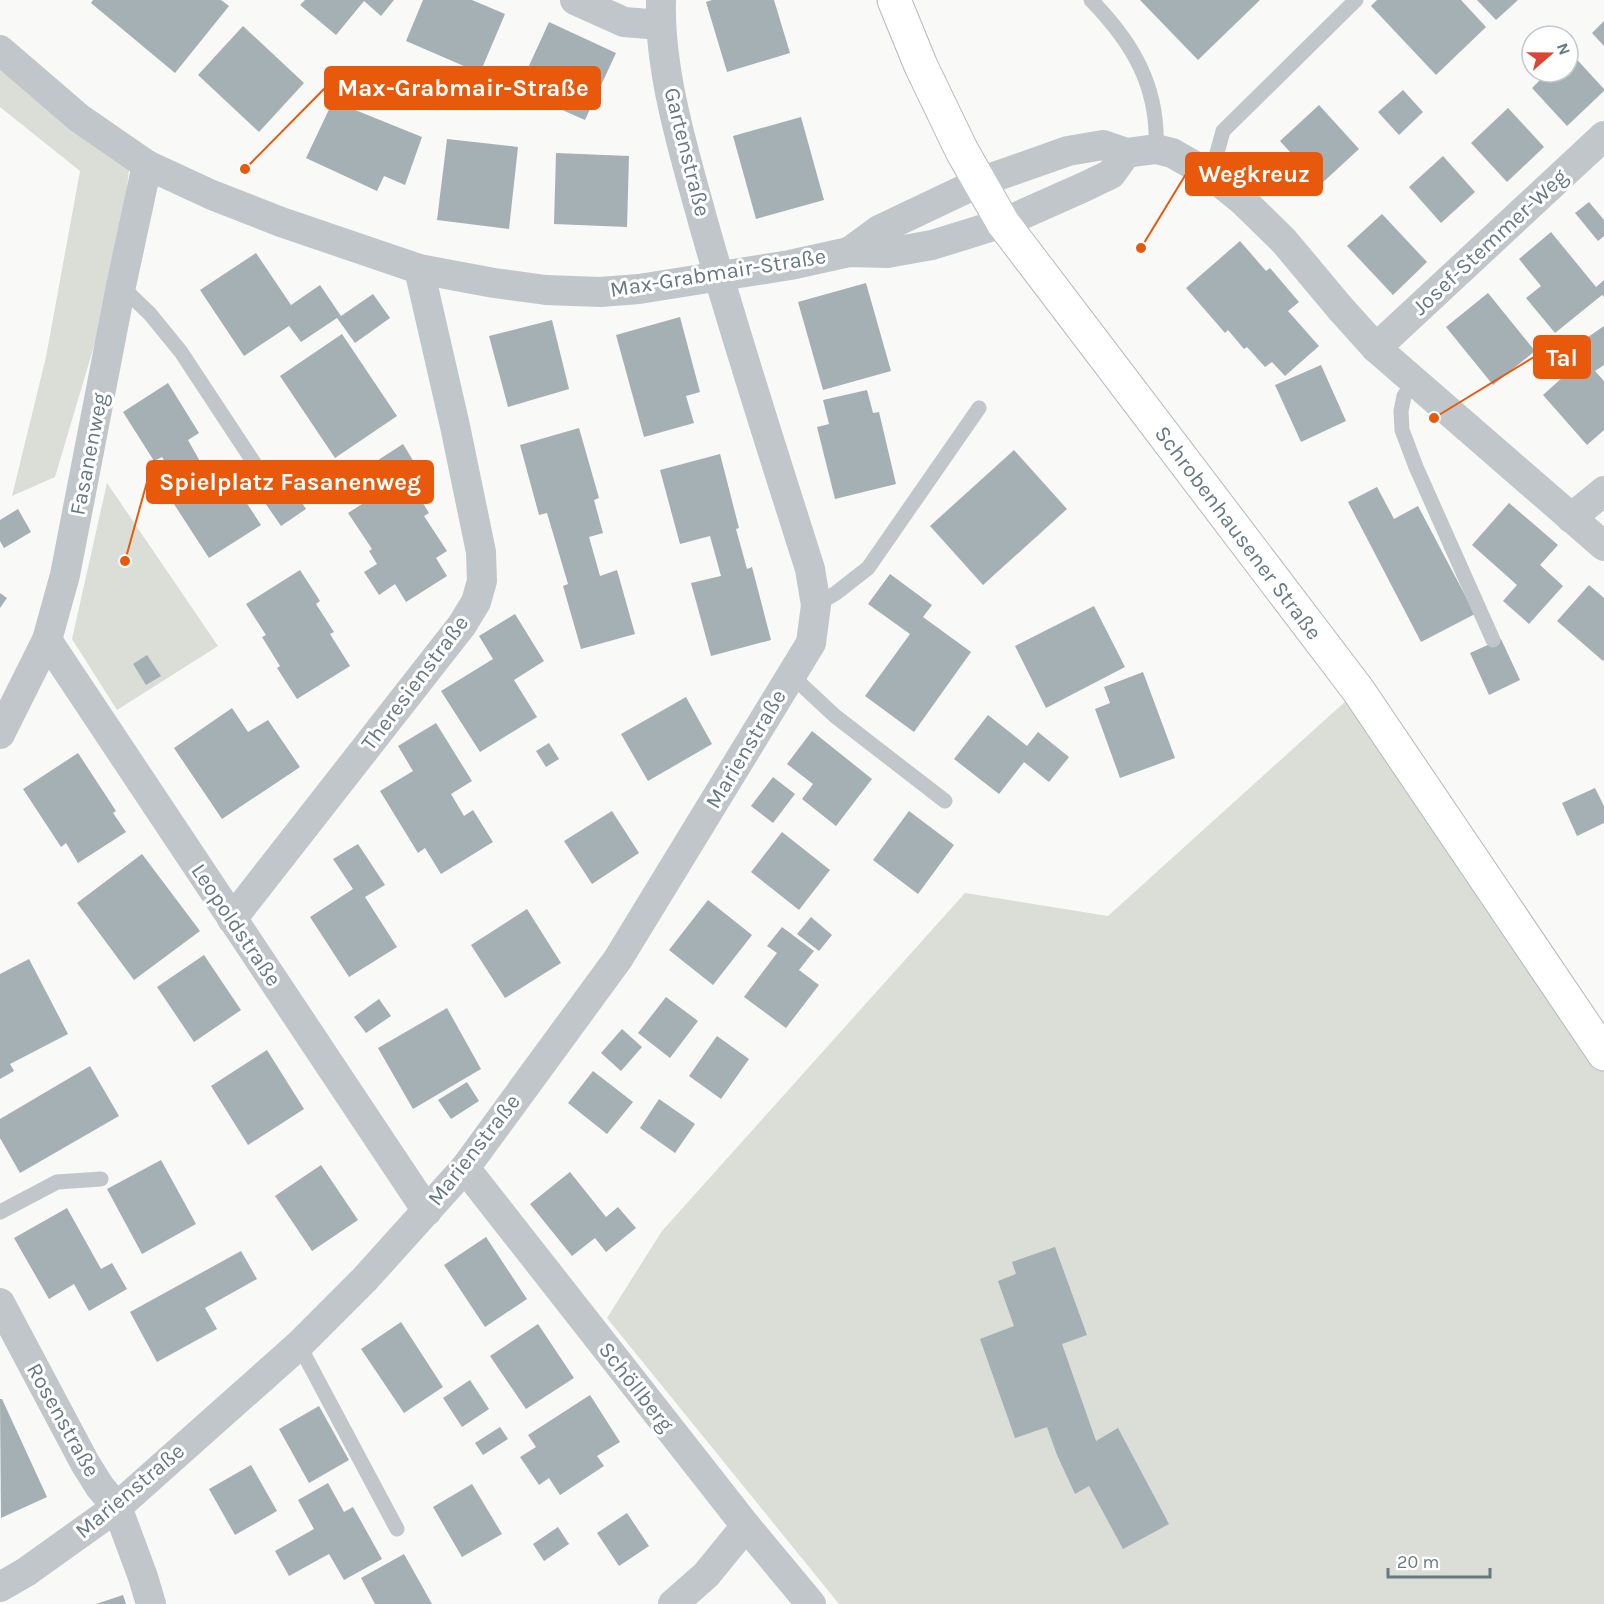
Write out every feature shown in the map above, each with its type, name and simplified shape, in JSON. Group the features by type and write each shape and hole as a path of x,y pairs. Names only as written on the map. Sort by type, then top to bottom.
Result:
{"main road":[{"name":"Schrobenhausener Straße","path":"894,0 921,66 962,151 1003,223 1358,690 1604,1054"}],"street":[{"name":"Gartenstraße","path":"575,0 624,22 661,13 671,93 685,155 719,277"},
{"name":"Max-Grabmair-Straße","path":"0,50 79,118 147,165 231,203 339,243 419,269 546,290 600,292 639,289 790,265 849,252 887,253 932,245 1003,223 1063,197 1111,174 1126,153 1103,145 1068,151 980,182 879,230 849,252"},
{"name":"Josef-Stemmer-Weg","path":"1376,348 1604,136"},
{"path":"1126,153 1156,149 1172,153 1211,175 1242,200 1284,241 1376,348 1604,546"},
{"name":"Fasanenweg","path":"0,734 47,640 65,575 147,165"},
{"name":"Theresienstraße","path":"232,919 462,625 476,603 482,581 481,552 419,269"},
{"name":"Marienstraße","path":"0,1587 26,1572 117,1507 298,1345 364,1280 465,1167 618,960 811,643 816,605 810,569 719,277"},
{"path":"1571,518 1604,491"},
{"name":"Leopoldstraße","path":"47,640 427,1210"},
{"name":"Schöllberg","path":"465,1167 746,1526 811,1604"},
{"name":"Rosenstraße","path":"0,1303 85,1463 117,1507 151,1604"},
{"path":"673,1604 706,1575 746,1526"}],"lane":[{"path":"1090,0 1124,38 1141,66 1153,104 1157,127 1156,149"},
{"path":"1211,175 1223,131 1356,0"},
{"path":"121,286 150,314 181,352 258,469"},
{"path":"1416,381 1404,396 1401,411 1402,430 1416,467 1493,640"},
{"path":"816,605 836,593 868,568 979,408"},
{"path":"791,675 835,716 945,801"},
{"path":"0,1212 57,1182 101,1179"},
{"path":"298,1345 397,1529"}],"shaded area":[{"path":"0,64 130,163 116,272 55,477 12,496 46,357 80,171 0,107"},
{"path":"107,483 218,646 117,710 72,639"},
{"path":"1358,690 1604,1054 1604,1604 839,1604 607,1318 662,1231 965,893 1108,916"}],"building":[{"path":"93,0 221,0 229,6 175,73 91,3"},
{"path":"305,0 394,0 381,16 364,1 336,35 300,5"},
{"path":"423,0 472,0 505,14 480,73 406,41"},
{"path":"712,0 774,0 790,53 727,72 706,2"},
{"path":"1140,0 1260,0 1198,60"},
{"path":"1377,0 1461,0 1486,27 1436,75 1371,6"},
{"path":"1477,0 1518,0 1496,20"},
{"path":"1604,21 1604,46 1592,33"},
{"path":"549,22 616,53 585,120 544,102 554,80 528,68"},
{"path":"243,26 304,83 259,132 198,75"},
{"path":"1580,63 1604,91 1567,126 1532,88 1536,84 1580,84"},
{"path":"1403,90 1423,112 1399,135 1378,112"},
{"path":"333,101 422,137 405,185 384,176 377,191 306,158"},
{"path":"1319,105 1359,149 1320,185 1280,141"},
{"path":"1508,108 1544,147 1507,182 1471,143"},
{"path":"801,117 824,200 756,219 733,136"},
{"path":"447,139 518,147 509,229 437,220"},
{"path":"556,153 629,156 627,227 554,224"},
{"path":"1443,156 1475,192 1441,223 1409,187"},
{"path":"1589,202 1604,220 1604,236 1598,241 1575,213"},
{"path":"1382,214 1427,262 1393,295 1347,246"},
{"path":"1551,232 1596,287 1604,280 1604,297 1602,295 1555,333 1526,298 1541,286 1519,259"},
{"path":"1240,241 1266,271 1270,268 1299,302 1288,311 1319,346 1285,376 1272,362 1265,367 1247,347 1244,349 1228,330 1225,333 1186,288"},
{"path":"256,253 291,305 320,285 341,316 373,294 390,318 355,343 337,318 301,342 289,326 244,356 200,290"},
{"path":"866,283 891,371 823,390 798,302"},
{"path":"1488,293 1535,351 1493,385 1446,327"},
{"path":"680,317 700,392 686,396 694,423 644,437 616,335"},
{"path":"552,320 569,389 508,407 489,336"},
{"path":"1604,326 1604,365 1595,371 1604,381 1604,430 1587,445 1543,395 1584,358 1575,346"},
{"path":"342,334 397,416 335,458 280,376"},
{"path":"1321,365 1346,421 1301,442 1275,385"},
{"path":"168,383 199,433 188,440 202,465 177,481 162,457 154,461 123,412"},
{"path":"867,390 873,413 879,412 896,484 835,499 817,427 829,424 823,400"},
{"path":"579,428 599,498 594,500 603,533 589,537 600,576 617,570 635,634 581,649 563,586 568,584 547,513 539,515 520,445"},
{"path":"403,444 422,475 410,482 429,513 424,516 447,551 436,558 447,576 406,602 395,584 379,595 364,572 377,564 369,551 372,549 348,513 387,488 372,464"},
{"path":"1014,450 1067,509 983,585 930,526"},
{"path":"720,454 739,528 736,529 747,569 752,567 771,640 711,656 691,583 721,576 710,536 680,544 660,470"},
{"path":"222,465 261,525 209,558 170,498"},
{"path":"289,483 306,509 281,526 263,500"},
{"path":"1377,487 1394,519 1418,506 1475,614 1421,642 1348,502"},
{"path":"1509,503 1558,545 1540,565 1563,586 1529,624 1503,601 1517,585 1472,545"},
{"path":"18,509 31,532 4,548 0,541 0,520"},
{"path":"300,570 320,601 316,604 334,632 330,634 350,666 297,699 277,668 280,666 262,637 266,635 246,604"},
{"path":"890,574 932,605 923,617 971,652 914,732 865,696 910,634 868,604"},
{"path":"1589,585 1604,598 1603,661 1557,621"},
{"path":"0,593 7,598 0,608"},
{"path":"1094,606 1125,667 1046,708 1015,646"},
{"path":"515,614 544,661 514,680 537,717 480,752 441,691 493,659 479,636"},
{"path":"1501,639 1520,680 1489,695 1470,653"},
{"path":"147,655 161,676 146,685 133,664"},
{"path":"1143,672 1175,758 1120,778 1095,709 1110,703 1104,687"},
{"path":"686,697 712,744 648,781 621,734"},
{"path":"232,708 248,732 268,720 300,767 222,819 174,748"},
{"path":"988,715 1027,746 1038,732 1069,757 1049,782 1024,762 999,794 954,759"},
{"path":"436,723 472,781 451,794 464,816 473,810 493,842 441,874 425,848 418,853 380,791 413,771 398,746"},
{"path":"812,731 872,779 836,826 802,799 813,784 787,764"},
{"path":"549,743 559,759 546,767 536,751"},
{"path":"78,753 116,811 113,813 126,832 78,863 66,843 61,847 23,789"},
{"path":"773,777 795,794 773,823 751,806"},
{"path":"1595,788 1604,806 1604,823 1577,836 1562,803"},
{"path":"612,811 639,853 592,884 564,841"},
{"path":"909,811 954,845 918,894 873,860"},
{"path":"782,832 830,870 799,910 751,872"},
{"path":"358,844 385,885 365,897 397,947 349,977 310,917 353,889 333,859"},
{"path":"142,854 200,931 134,980 77,903"},
{"path":"708,900 752,935 713,985 669,950"},
{"path":"527,909 561,963 505,998 471,945"},
{"path":"811,917 832,935 819,951 797,934"},
{"path":"782,927 814,951 799,970 819,985 786,1028 744,997 777,953 767,946"},
{"path":"204,955 241,1010 194,1042 157,987"},
{"path":"29,959 68,1034 10,1064 14,1071 0,1079 0,974"},
{"path":"666,997 698,1021 670,1058 638,1033"},
{"path":"379,999 391,1016 366,1033 354,1017"},
{"path":"447,1008 481,1069 413,1109 378,1048"},
{"path":"622,1029 642,1047 621,1071 601,1053"},
{"path":"717,1036 749,1059 721,1099 689,1076"},
{"path":"267,1050 304,1109 248,1145 211,1086"},
{"path":"90,1066 119,1116 20,1173 0,1138 0,1119"},
{"path":"593,1071 633,1102 607,1134 568,1103"},
{"path":"467,1082 479,1101 451,1119 438,1100"},
{"path":"659,1099 695,1124 675,1153 640,1128"},
{"path":"161,1160 196,1224 142,1254 107,1189"},
{"path":"321,1165 358,1220 312,1251 275,1196"},
{"path":"570,1172 606,1217 618,1207 636,1228 606,1252 595,1238 572,1256 530,1204"},
{"path":"67,1208 101,1269 112,1263 127,1289 89,1311 74,1284 49,1299 14,1238"},
{"path":"486,1237 527,1299 485,1327 444,1265"},
{"path":"1055,1247 1087,1335 1062,1344 1096,1441 1118,1428 1169,1524 1123,1549 1089,1486 1075,1494 1047,1427 1015,1438 980,1339 1014,1326 998,1281 1016,1274 1012,1262"},
{"path":"241,1251 257,1279 205,1308 217,1329 157,1362 130,1312"},
{"path":"401,1322 443,1387 404,1413 361,1349"},
{"path":"538,1324 574,1378 526,1409 490,1356"},
{"path":"470,1380 489,1409 462,1427 443,1398"},
{"path":"590,1395 620,1442 597,1456 604,1466 560,1495 549,1478 539,1485 520,1457 536,1447 528,1435"},
{"path":"0,1399 2,1399 47,1497 1,1518"},
{"path":"319,1406 349,1460 309,1483 279,1429"},
{"path":"500,1427 508,1439 483,1455 475,1443"},
{"path":"251,1465 277,1511 235,1535 209,1489"},
{"path":"328,1483 344,1512 353,1507 382,1559 344,1580 329,1554 289,1576 275,1551 314,1529 298,1500"},
{"path":"472,1484 502,1534 462,1557 433,1507"},
{"path":"627,1513 649,1546 619,1566 597,1533"},
{"path":"558,1527 569,1544 544,1561 533,1544"},
{"path":"404,1554 432,1604 375,1604 361,1578"},
{"path":"123,1595 126,1604 96,1604"}],"place":[{"name":"Max-Grabmair-Straße","path":"245,169"},
{"name":"Wegkreuz","path":"1141,248"},
{"name":"Tal","path":"1434,418"},
{"name":"Spielplatz Fasanenweg","path":"125,561"}]}
